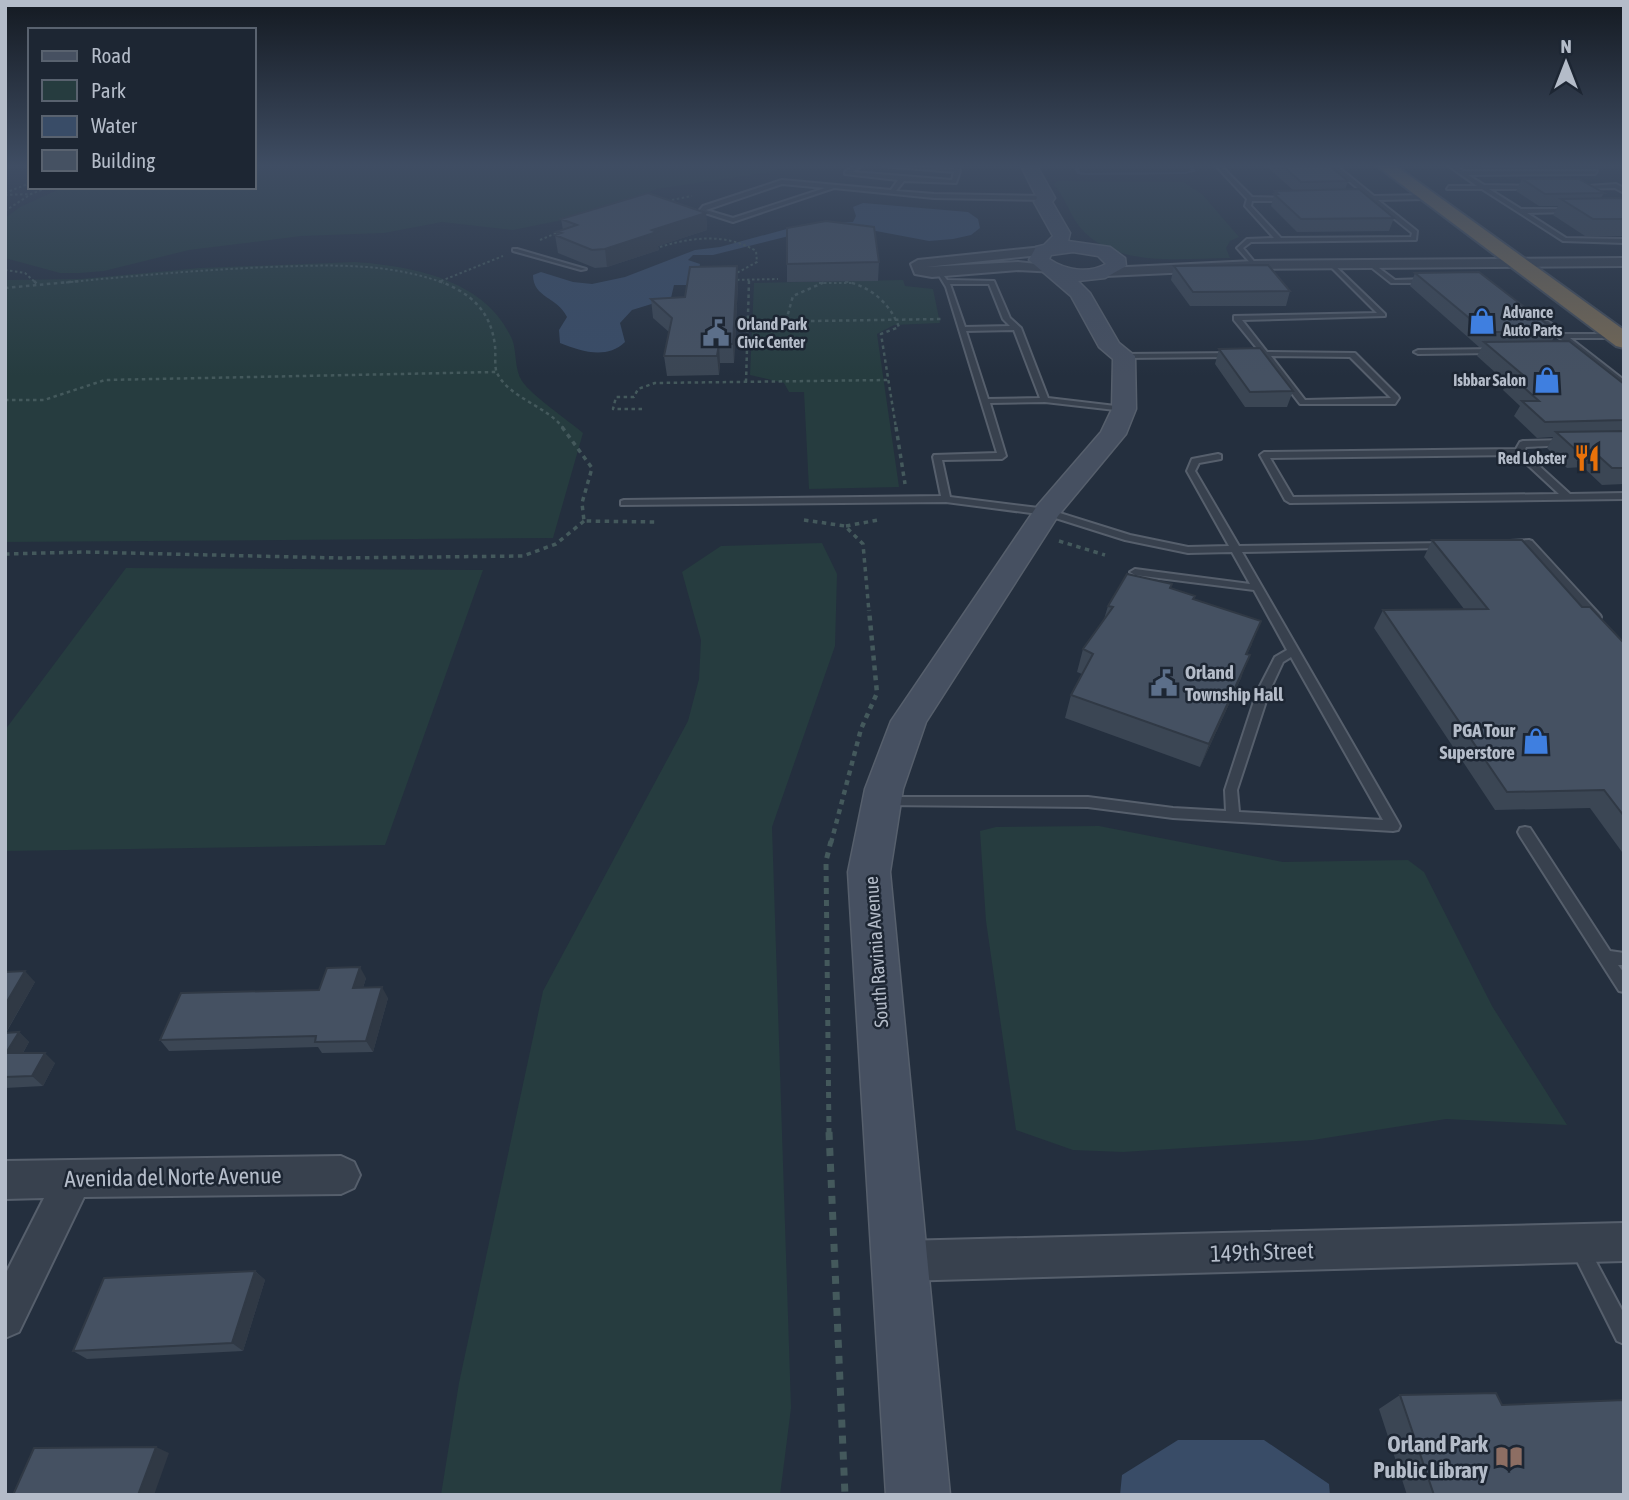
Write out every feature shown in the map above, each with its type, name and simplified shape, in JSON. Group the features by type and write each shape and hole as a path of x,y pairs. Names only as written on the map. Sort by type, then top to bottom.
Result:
{"highway":[{"path":"1481,236 1621,338"},
{"path":"1532,245 1593,286"}],"street":[{"path":"1050,259 1062,236"},
{"path":"1081,236 1105,262"},
{"path":"1105,262 1073,246 1050,259 942,278 920,271 918,264 1050,259 1076,274 1105,262 1254,265 1624,262"},
{"path":"1050,259 1080,293 1110,347 1127,346"},
{"path":"1105,262 1096,289 1109,304"},
{"name":"South Ravinia Avenue","path":"918,1495 869,873 881,802 909,721 1113,434 1124,410 1127,346"},
{"name":"Avenida del Norte Avenue","path":"5,1180 341,1175"},
{"path":"5,1318 74,1178"},
{"name":"149th Street","path":"901,1261 1624,1242"}],"lane":[{"path":"1275,236 1279,240"},
{"path":"1254,265 1240,248 1249,240 1414,239 1414,236"},
{"path":"1559,236 1565,240 1624,241"},
{"path":"516,250 583,269"},
{"path":"1370,263 1393,282 1434,281"},
{"path":"1127,346 1265,355 1352,355 1395,398 1392,402 1303,402 1265,355 1237,318 1383,315 1331,264"},
{"path":"946,499 937,457 1002,456 963,329 942,278 992,282 1007,319 1017,328 1045,400"},
{"path":"1541,320 1624,384"},
{"path":"963,329 1017,328"},
{"path":"1562,336 1621,338"},
{"path":"1418,352 1500,351"},
{"path":"1568,351 1582,351"},
{"path":"985,401 1045,400 1124,410"},
{"path":"1519,452 1522,444 1573,442"},
{"path":"1568,497 1519,452 1264,455 1290,500 1568,497 1624,495"},
{"path":"881,802 1088,802 1173,813 1394,827 1191,471 1195,461 1218,457"},
{"path":"624,503 946,499 1049,525 1176,547 1237,550 1459,545"},
{"path":"1501,544 1528,543 1606,629"},
{"path":"1135,572 1259,588"},
{"path":"1234,816 1231,790 1263,692 1279,660 1294,651"},
{"path":"1525,832 1624,986"},
{"path":"1604,957 1624,959"},
{"path":"1576,1243 1624,1334"}],"path":[{"path":"441,281 550,236"},
{"path":"660,247 690,239 725,240 751,247 758,259 748,270 722,279 778,279"},
{"path":"5,288 189,271 354,264 377,265 441,281 480,303 497,342 496,372 509,386 557,420 592,468 582,503 584,521"},
{"path":"5,270 25,273 37,284"},
{"path":"746,382 749,280"},
{"path":"786,321 793,296 820,282 849,281 878,294 887,302 899,327 881,334 907,499"},
{"path":"748,322 946,319"},
{"path":"5,400 44,400 105,380 496,372"},
{"path":"642,409 613,409 616,397 634,397 638,389 655,383 888,380"},
{"path":"796,519 845,526 863,544 877,693 862,729 826,861 828,1106 845,1495"},
{"path":"5,554 84,552 340,558 523,556 556,544 584,521 660,522"},
{"path":"1049,525 1105,555"}],"green space":[{"path":"5,236 301,236 189,250 104,271 80,273 60,273 5,258"},
{"path":"1089,236 1239,237 1230,241 1226,248 1230,258 1149,258 1110,249"},
{"path":"355,262 400,267 446,280 485,303 500,319 512,339 522,381 541,400 583,433 553,538 5,542 5,280 81,279 200,268"},
{"path":"903,280 905,286 933,289 940,323 894,325 877,334 899,487 809,489 804,392 789,392 784,383 750,375 754,283"},
{"path":"822,543 837,574 835,646 772,827 791,1408 780,1495 441,1495 459,1383 543,991 688,721 699,679 701,640 682,572 721,546"},
{"path":"126,568 483,570 385,845 5,851 5,730"},
{"path":"1099,826 1283,862 1408,860 1424,872 1492,1006 1567,1125 1446,1119 1313,1140 1123,1152 1073,1150 1016,1130 986,921 980,831 996,827"}],"water":[{"path":"761,236 789,236 713,255 693,255 688,260 700,264 697,280 688,285 674,285 671,298 632,310 620,323 625,342 610,351 585,351 560,343 559,330 567,317 534,283 533,275 541,272 573,282 592,284 625,277 695,250 720,247"},
{"path":"902,236 966,236 953,239 929,241"},
{"path":"1178,1440 1264,1440 1329,1484 1330,1495 1120,1495 1122,1475"}],"building":[{"path":"557,236 645,236 605,249 592,250"},
{"path":"787,236 875,236 879,262 787,264"},
{"path":"1268,265 1290,291 1193,292 1174,266"},
{"name":"Orland Park Civic Center","path":"737,266 733,344 719,344 717,356 664,356 672,318 651,299 685,297 690,267"},
{"path":"1479,272 1557,332 1486,332 1415,273"},
{"path":"1569,341 1624,384 1624,420 1545,422 1522,401 1539,401 1510,375 1523,375 1484,342"},
{"path":"1260,348 1293,391 1250,392 1219,349"},
{"path":"1624,431 1624,468 1612,468 1593,451 1577,451 1556,432"},
{"name":"PGA Tour Superstore","path":"1432,540 1522,540 1582,607 1590,607 1624,643 1624,816 1604,790 1507,792 1383,610 1488,609"},
{"name":"Orland Township Hall","path":"1127,574 1172,584 1170,588 1195,596 1193,599 1261,621 1246,654 1250,655 1209,744 1071,695 1093,654 1083,649 1113,607 1108,606"},
{"path":"360,967 353,988 382,987 366,1041 315,1042 316,1036 160,1040 181,993 319,990 327,968"},
{"path":"25,971 5,1005 5,972"},
{"path":"19,1032 6,1053 45,1053 32,1076 5,1077 5,1033"},
{"path":"255,1271 232,1343 73,1351 104,1278"},
{"name":"Orland Park Public Library","path":"1496,1393 1502,1405 1624,1400 1624,1495 1434,1495 1400,1395"},
{"path":"156,1447 138,1495 13,1495 34,1448"}],"place":[{"name":"Advance Auto Parts","path":"1482,321"},
{"name":"Orland Park Civic Center","path":"716,333"},
{"name":"Isbbar Salon","path":"1547,380"},
{"name":"Red Lobster","path":"1587,458"},
{"name":"Orland Township Hall","path":"1164,683"},
{"name":"PGA Tour Superstore","path":"1536,741"},
{"name":"Orland Park Public Library","path":"1509,1457"}]}
